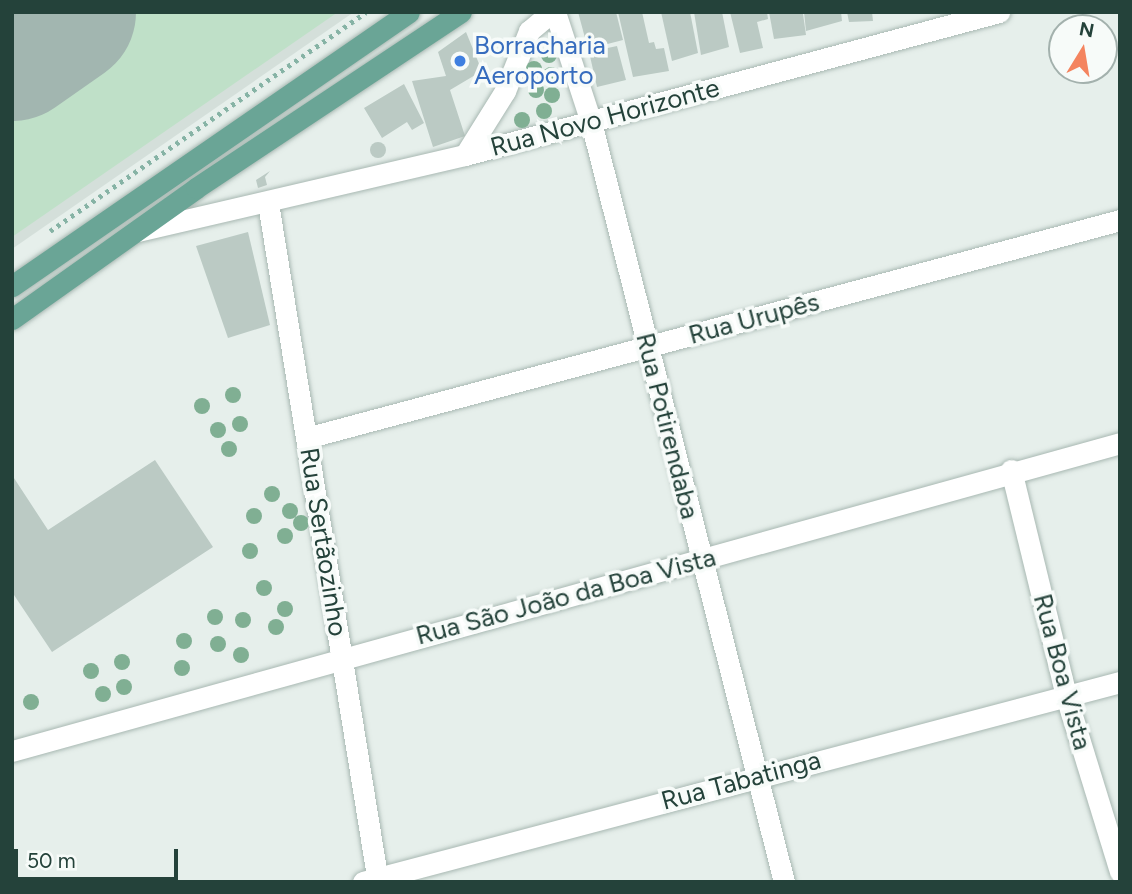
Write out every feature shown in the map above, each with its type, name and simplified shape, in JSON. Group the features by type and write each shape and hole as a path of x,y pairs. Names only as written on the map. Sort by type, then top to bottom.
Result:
{"main road":[{"path":"12,286 409,12"},
{"path":"12,318 196,188 461,12"}],"street":[{"path":"465,155 505,91 528,31 554,12"},
{"name":"Rua Potirendaba","path":"554,12 591,122 784,882"},
{"name":"Rua Novo Horizonte","path":"138,231 209,218 465,155 999,12"},
{"path":"196,188 194,203 209,218"},
{"name":"Rua Sertãozinho","path":"268,203 341,656 373,880"},
{"name":"Rua Urupês","path":"306,438 1120,220"},
{"name":"Rua São João da Boa Vista","path":"12,751 341,656 701,562 1011,470 1120,443"},
{"name":"Rua Boa Vista","path":"1011,470 1066,696 1120,872"},
{"name":"Rua Tabatinga","path":"373,880 756,776 1120,682"}],"path":[{"path":"45,235 366,12"}],"shaded area":[{"path":"12,12 354,12 12,249"}],"green space":[{"path":"126,12 338,12 12,237 12,92"}],"building":[{"path":"578,12 616,12 623,40 588,49"},
{"path":"618,12 642,12 649,43 654,42 656,49 664,48 669,71 633,77"},
{"path":"661,12 690,12 698,53 672,61"},
{"path":"694,12 722,12 729,47 701,55"},
{"path":"730,12 767,12 768,19 757,22 763,48 740,53"},
{"path":"769,12 803,14 806,35 774,39"},
{"path":"804,12 841,12 842,21 806,31"},
{"path":"847,12 872,12 873,21 849,22"},
{"path":"466,32 482,71 450,90 465,136 433,147 412,81 446,76 438,52"},
{"path":"617,46 626,80 597,87 589,52"},
{"path":"404,84 424,123 412,130 407,122 382,138 364,108"},
{"path":"375,142 381,142 386,150 384,156 375,158 370,153 370,147"},
{"path":"270,171 265,177 267,185 258,188 256,180"},
{"path":"248,232 270,325 228,338 196,246"},
{"path":"155,460 213,547 52,652 12,592 12,475 48,530"}],"runway":[{"path":"12,47 62,12"}],"place":[{"name":"Borracharia Aeroporto","path":"460,61"}]}
